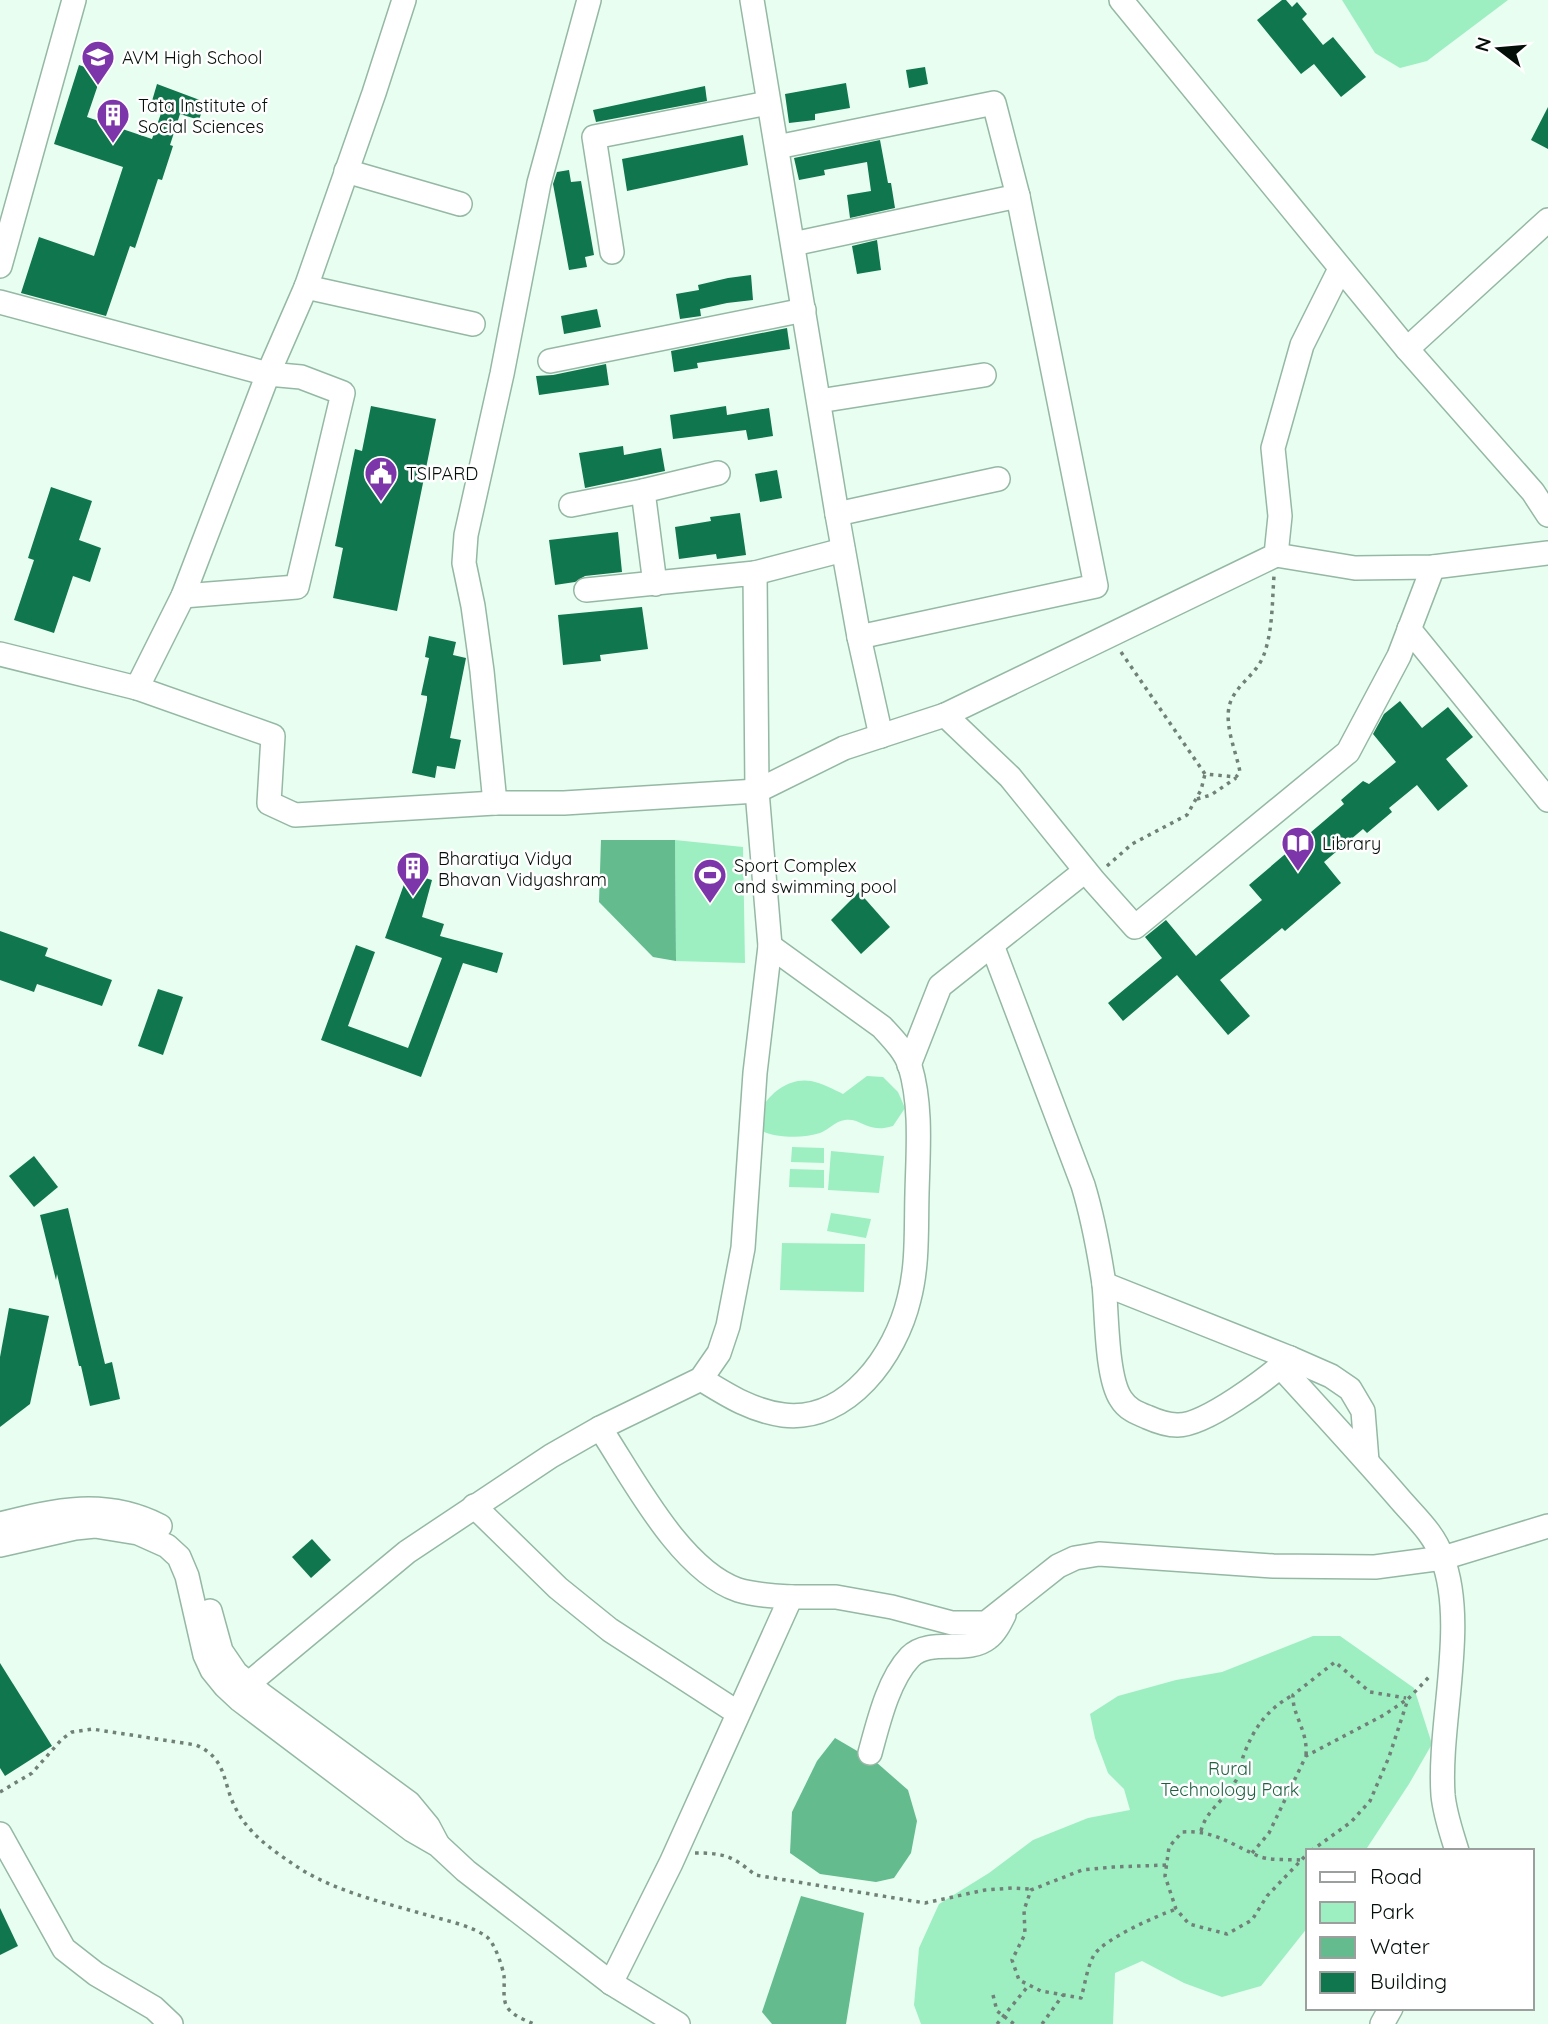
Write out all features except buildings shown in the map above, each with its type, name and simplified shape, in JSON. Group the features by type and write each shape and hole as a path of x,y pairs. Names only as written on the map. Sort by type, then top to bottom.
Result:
{"street":[{"path":"0,266 75,0"},
{"path":"137,688 183,596 268,374 306,288 404,0"},
{"path":"495,803 482,671 464,563 466,535 502,374 539,183 589,0"},
{"path":"752,0 843,550 881,736"},
{"path":"1121,0 1340,269 1533,492 1548,514"},
{"path":"612,252 594,137 768,103"},
{"path":"777,147 994,103 1018,196 1096,586 859,637"},
{"path":"346,171 460,204"},
{"path":"793,244 1018,196"},
{"path":"1407,349 1548,220"},
{"path":"1276,555 1280,516 1272,448 1302,345 1340,269"},
{"path":"306,288 473,324"},
{"path":"0,302 268,374 301,377 343,393 297,587 183,596"},
{"path":"550,361 804,310"},
{"path":"820,401 984,375"},
{"path":"571,505 718,473"},
{"path":"837,514 998,478"},
{"path":"643,491 655,584"},
{"path":"586,590 755,573 843,550"},
{"path":"0,654 137,688 273,736 269,803 295,815 757,791 844,748 945,715 1276,555 1355,568 1433,567 1548,553"},
{"path":"945,715 1010,777 1135,927 1348,752 1399,656 1433,567"},
{"path":"248,1684 407,1552 551,1456 701,1379 719,1353 728,1326 743,1248 755,1073 770,946 757,791 755,573"},
{"path":"1409,628 1548,800"},
{"path":"909,1065 940,986 992,945 1090,876"},
{"path":"992,945 1091,1211 1104,1284 1114,1381 1121,1399 1131,1410 1179,1426 1217,1411 1285,1363"},
{"path":"701,1379 732,1398 761,1410 786,1415 815,1413 845,1401 871,1375 895,1340 909,1300 915,1266 919,1144 916,1098 909,1065 897,1043 882,1027 770,946"},
{"path":"1104,1284 1285,1363 1331,1376 1350,1389 1363,1411 1367,1461"},
{"path":"1285,1363 1433,1538 1443,1558 1450,1589 1451,1655 1443,1752 1443,1793 1447,1824 1456,1849"},
{"path":"600,1429 642,1494 689,1556 710,1576 737,1589 760,1595 836,1597 892,1607 952,1623 986,1623 1009,1608 1058,1566 1075,1558 1099,1554 1327,1568 1375,1567 1443,1558 1548,1526"},
{"path":"474,1506 558,1588 610,1630 738,1713"},
{"path":"0,1524 88,1507 137,1517 192,1552 221,1651 236,1673 409,1803 428,1826 438,1845"},
{"path":"0,1545 95,1526 171,1540"},
{"path":"171,1540 187,1576 205,1655 212,1670 225,1686 402,1823 438,1845 466,1871 611,1983 678,2024"},
{"path":"611,1983 670,1863 791,1597"},
{"path":"870,1753 890,1692 910,1656 931,1648 975,1644 988,1638 1009,1608"},
{"path":"0,1834 64,1949 96,1974 154,2008 171,2024"}],"path":[{"path":"1195,800 1211,795 1240,772 1229,726 1229,705 1264,656 1271,621 1276,555"},
{"path":"1090,876 1107,866 1132,844 1187,815 1201,790 1205,774 1110,636"},
{"path":"1205,774 1236,777"},
{"path":"1306,1756 1384,1715 1408,1699 1451,1655"},
{"path":"1201,1831 1203,1822 1236,1782 1244,1753 1258,1727 1275,1705 1293,1695 1335,1662 1370,1692 1408,1699"},
{"path":"1252,1853 1269,1833 1306,1756 1307,1740 1292,1703 1293,1695"},
{"path":"1314,1849 1351,1822 1370,1801 1389,1757 1408,1699"},
{"path":"0,1791 32,1773 62,1739 72,1732 92,1729 196,1745 208,1750 225,1774 236,1809 256,1836 294,1865 322,1881 362,1896 458,1924 487,1937 504,1974 507,2007 519,2018 534,2024"},
{"path":"1300,1860 1258,1857 1239,1845 1201,1831 1182,1832 1169,1847 1165,1876 1176,1909 1189,1924 1227,1934 1252,1920 1267,1896 1306,1855"},
{"path":"670,1863 692,1854 719,1853 741,1863 755,1875 925,1902 985,1890 1031,1889 1082,1871 1166,1865"},
{"path":"1031,1889 1024,1910 1025,1934 1012,1960 1019,1980 1041,1991 1081,1998 1095,1954 1149,1919 1176,1909"},
{"path":"997,2024 1029,1985"},
{"path":"993,1995 997,2011 1014,2024"},
{"path":"1042,2024 1063,1995"}],"green space":[{"path":"1342,0 1508,0 1427,61 1400,68 1375,53"},
{"name":"Sport Complex and swimming pool","path":"675,840 743,847 745,963 676,961"},
{"path":"867,1076 883,1077 898,1092 905,1108 893,1126 877,1128 845,1120 820,1133 796,1137 778,1136 756,1128 761,1109 782,1087 811,1081 843,1094"},
{"path":"792,1147 824,1148 824,1163 791,1162"},
{"path":"831,1151 884,1156 879,1193 828,1190"},
{"path":"790,1169 824,1170 824,1188 789,1187"},
{"path":"831,1213 871,1219 866,1238 827,1231"},
{"path":"782,1243 865,1244 864,1292 780,1290"},
{"name":"Rural Technology Park","path":"1313,1636 1340,1636 1414,1688 1432,1744 1366,1849 1306,1849 1306,1930 1261,1986 1222,1997 1184,1983 1142,1961 1115,1973 1113,2024 921,2024 914,2005 919,1948 939,1904 989,1873 1033,1840 1088,1818 1130,1810 1124,1789 1108,1773 1095,1738 1090,1714 1118,1696 1176,1680 1222,1672"}],"water":[{"path":"601,840 675,840 676,961 653,957 599,902"},
{"path":"835,1738 876,1762 908,1790 917,1821 911,1853 894,1878 876,1882 820,1874 790,1853 792,1812 817,1761"},
{"path":"801,1896 864,1913 846,2024 772,2024 762,2012"}],"place":[{"name":"AVM High School","path":"98,87"},
{"name":"Tata Institute of Social Sciences","path":"113,145"},
{"name":"TSIPARD","path":"381,503"},
{"name":"Library","path":"1298,873"},
{"name":"Bharatiya Vidya Bhavan Vidyashram","path":"413,898"},
{"name":"Sport Complex and swimming pool","path":"710,905"}]}
